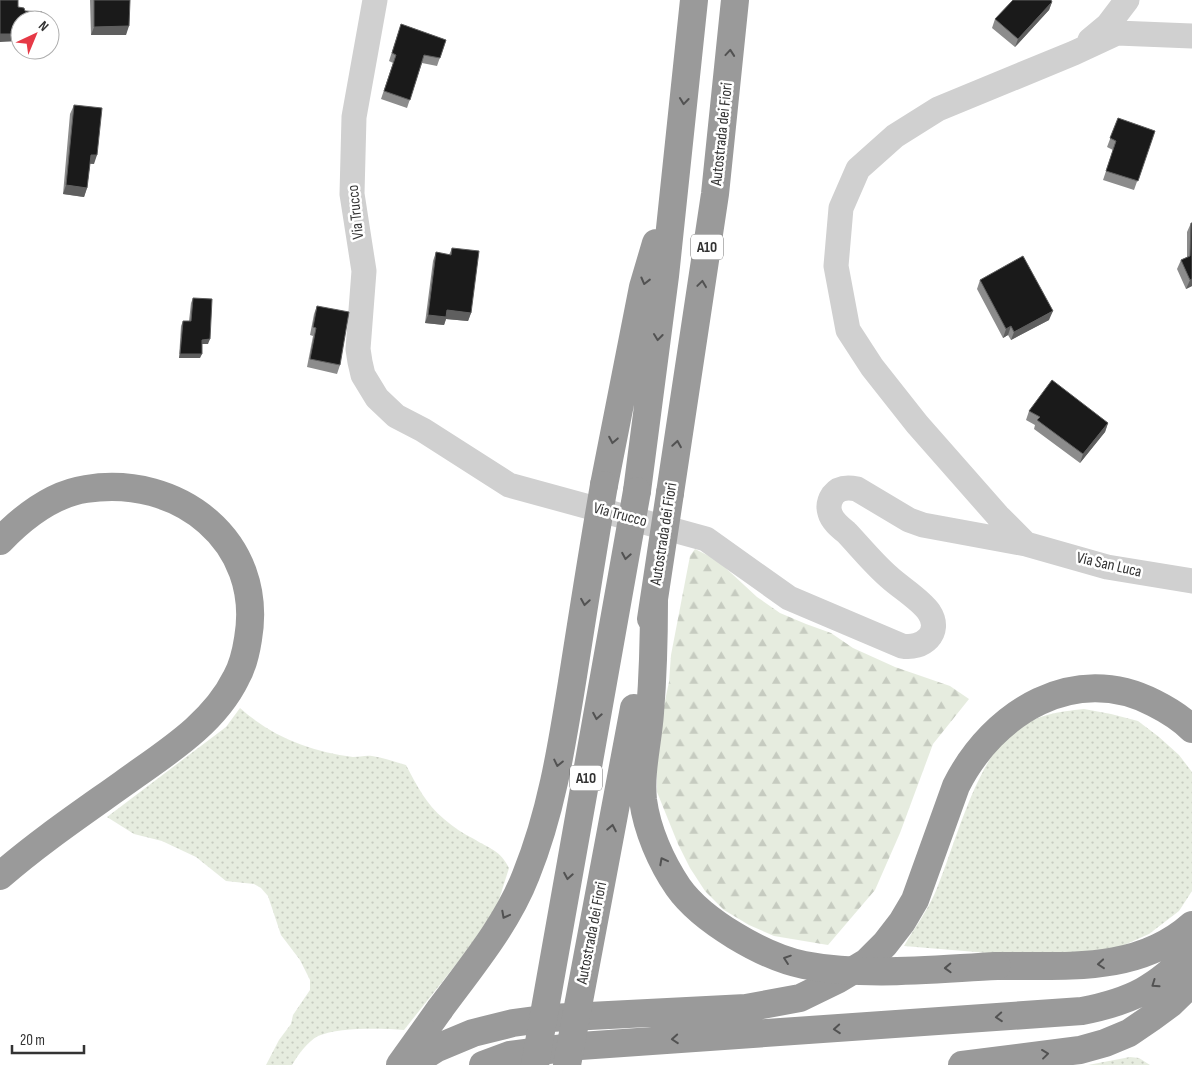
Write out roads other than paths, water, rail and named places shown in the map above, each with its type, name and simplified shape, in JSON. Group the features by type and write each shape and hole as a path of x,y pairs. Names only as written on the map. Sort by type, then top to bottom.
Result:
{"highway":[{"name":"Autostrada dei Fiori","path":"535,1065 637,491 662,305 694,0"},
{"name":"Autostrada dei Fiori","path":"567,1065 654,600 715,194 735,0"},
{"path":"400,1065 470,970 500,925 526,877 546,818 559,759 604,485 643,287 675,184"},
{"path":"0,541 16,524 36,509 58,497 84,489 111,487 140,490 168,496 205,518 234,554 245,579 250,599 251,623 245,653 236,678 209,716 182,741 30,851 0,876"},
{"path":"654,600 653,668 643,774 643,800 649,826 661,858 679,888 707,916 739,939 770,954 803,965 832,969 875,971 1102,964 1127,960 1166,945 1192,925"},
{"path":"410,1065 437,1048 473,1033 513,1023 550,1018 746,1008 800,998 837,980 867,962 885,944 902,922 914,900 956,786 965,768 995,732 1014,716 1035,703 1059,693 1082,688 1104,688 1128,691 1170,711 1192,729"},
{"path":"483,1065 510,1055 580,1046 1082,1011 1108,1006 1133,998 1172,972 1192,952"},
{"path":"962,1065 1080,1050 1105,1043 1129,1033 1151,1018 1170,1004 1192,983"}],"street":[{"name":"Via Trucco","path":"375,0 354,117 352,194 364,271 358,349 360,362 369,387 386,408 508,485 706,539 789,598 902,646 918,646 930,636 933,629 933,621 930,614 888,577 832,519 829,505 831,498 836,492 842,488 850,487 857,489 909,520 923,525 1026,544"},
{"path":"1074,53 1108,25 1128,0"},
{"path":"1026,544 998,516 917,424 872,367 848,330 836,266 841,208 858,169 895,136 938,109 1117,34 1192,36"},
{"name":"Via San Luca","path":"1026,544 1107,567 1192,581"}]}
